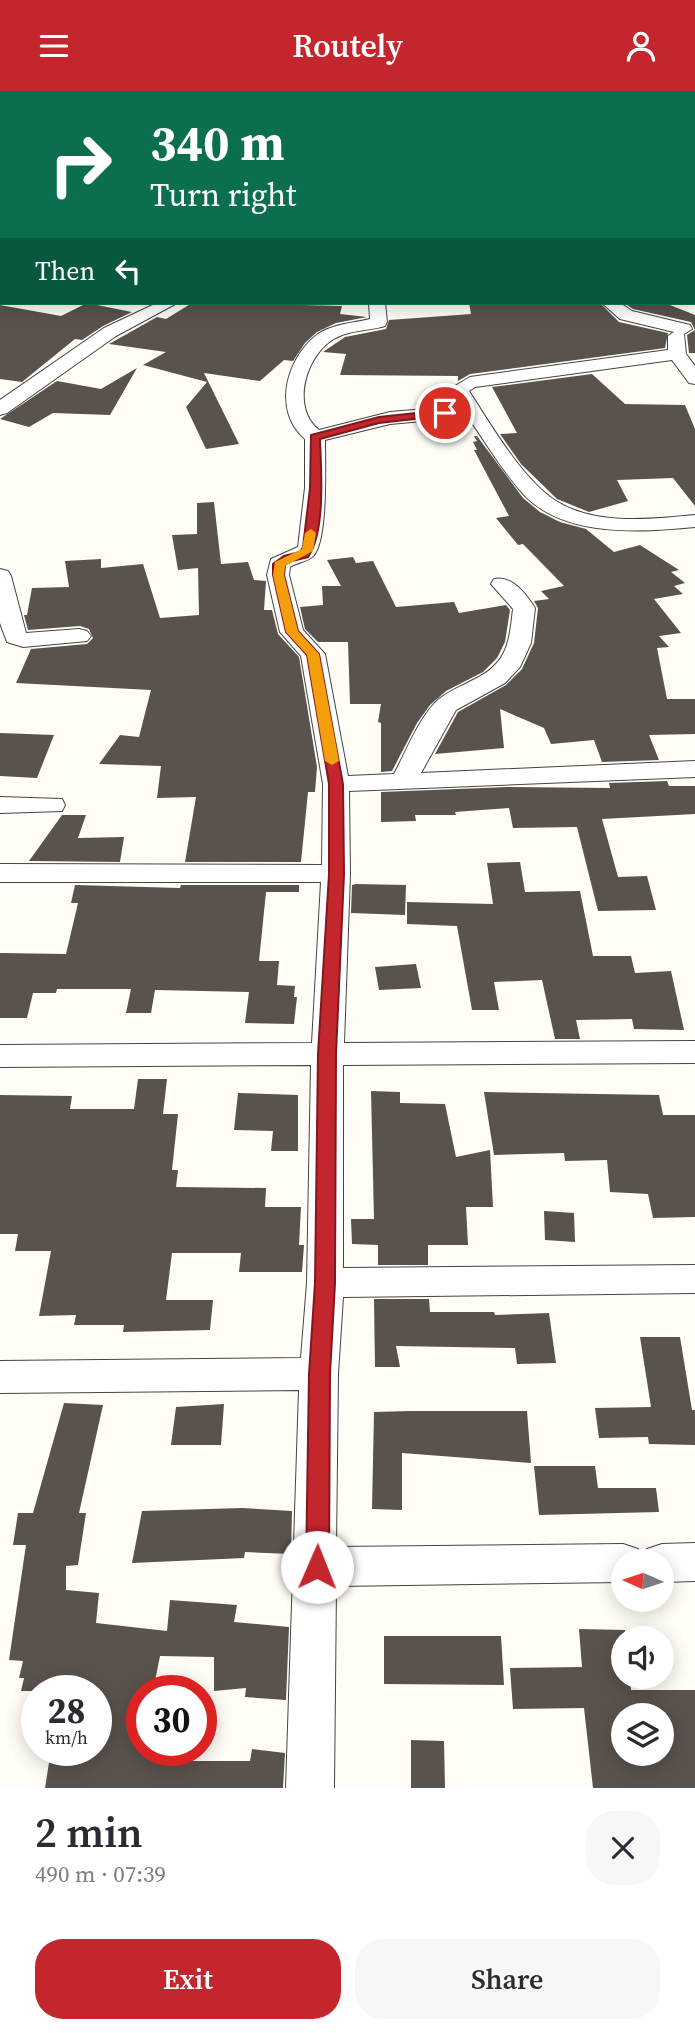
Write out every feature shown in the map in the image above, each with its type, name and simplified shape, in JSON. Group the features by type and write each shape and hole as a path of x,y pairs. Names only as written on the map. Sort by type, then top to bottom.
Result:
{"street":[{"path":"0,409 110,332 165,305"},
{"path":"315,437 304,428 296,412 297,380 304,364 315,345 326,336 379,322 377,305"},
{"path":"613,305 626,315 689,323"},
{"path":"689,323 677,336 677,354 695,379"},
{"path":"677,354 470,382 459,389 535,495 555,508 589,520 620,525 695,521"},
{"path":"315,437 379,420 473,411"},
{"path":"310,1788 317,1567 319,1374 325,1283 327,1054 336,874 336,784 313,654 292,632 278,575 279,564 288,558 304,554 309,547 315,488 315,437"},
{"path":"0,576 15,637 23,640 79,636"},
{"path":"402,781 445,706 500,678 510,669 522,635 524,608 502,584"},
{"path":"336,784 695,769"},
{"path":"0,805 52,806"},
{"path":"0,873 336,874"},
{"path":"0,1056 695,1052"},
{"path":"325,1283 695,1279"},
{"path":"0,1377 319,1374"},
{"path":"674,1563 695,1562"},
{"path":"317,1567 611,1563"}],"building":[{"path":"0,305 61,316 83,305 132,312 82,340 75,339 22,382 0,379"},
{"path":"189,305 342,306 340,314 367,317 336,323 317,332 305,343 293,361 284,360 260,381 204,373 239,444 206,449 186,407 207,382 143,365 166,352 109,344 157,317 166,319"},
{"path":"469,305 602,305 619,322 668,333 665,348 470,374 458,381 458,376 340,375 346,354 323,352 345,337 386,329 389,320 471,314"},
{"path":"627,305 670,305 695,315 695,330 691,322 633,309"},
{"path":"695,330 695,353 689,353 687,335"},
{"path":"137,368 110,415 53,413 29,427 0,419 57,381 101,389"},
{"path":"592,374 625,404 685,405 695,429 695,506 673,478 617,480 628,501 589,512 557,499 521,464 500,434 517,433 492,387"},
{"path":"474,436 477,436 523,498 540,512 560,522 586,529 614,552 640,545 679,570 671,572 685,583 674,586 683,594 654,599 681,633 659,636 669,647 657,648 667,699 695,699 695,734 649,735 659,760 602,762 594,740 551,744 544,728 500,709 504,748 435,754 458,712 506,685 522,669 534,643 538,608 534,601 549,599 541,591 564,586 523,544 518,545 496,518 509,516 474,450 477,450 473,442 477,441"},
{"path":"214,502 221,564 248,562 254,580 266,581 264,610 272,610 278,634 299,657 317,767 315,792 308,792 301,862 185,862 196,797 157,798 161,766 99,764 120,735 139,737 151,690 16,683 31,649 87,644 93,638 89,629 80,626 28,630 24,615 27,615 32,588 69,587 65,561 101,559 101,568 143,564 160,618 199,615 198,568 178,570 172,535 197,534 197,503"},
{"path":"353,557 356,563 373,561 396,607 454,602 459,613 506,605 510,610 505,642 497,658 483,672 446,691 430,705 417,723 392,771 381,772 381,723 378,722 381,704 350,704 348,642 318,642 305,629 300,607 323,605 322,586 341,586 327,560"},
{"path":"0,733 54,735 37,778 0,776"},
{"path":"667,781 669,786 695,786 695,814 602,819 618,877 647,876 656,910 598,911 577,827 513,828 509,808 455,812 456,815 415,815 416,821 381,822 381,792 508,787 610,788 609,783"},
{"path":"62,815 86,815 78,838 124,837 120,862 29,861"},
{"path":"520,862 525,892 580,891 593,956 631,956 635,973 671,971 684,1030 634,1029 632,1019 576,1020 580,1039 555,1039 542,980 494,982 499,1010 472,1010 457,926 407,924 407,902 493,904 487,863"},
{"path":"75,885 180,888 181,885 299,885 299,892 266,892 259,961 279,961 277,985 295,986 294,997 297,997 294,1024 245,1023 249,992 155,990 151,1013 126,1013 131,989 57,989 56,993 33,993 27,1018 0,1018 0,953 66,954 78,903 71,903"},
{"path":"352,885 406,885 405,915 351,913"},
{"path":"416,964 421,988 379,990 375,967"},
{"path":"138,1079 167,1079 163,1114 178,1114 172,1170 178,1170 176,1187 266,1188 265,1207 301,1207 299,1245 304,1245 302,1272 239,1272 241,1253 172,1253 166,1300 213,1300 210,1330 123,1332 124,1325 74,1325 76,1315 39,1316 51,1251 15,1251 18,1234 0,1234 0,1095 72,1096 70,1109 134,1109"},
{"path":"371,1091 400,1092 400,1103 445,1104 456,1157 490,1150 493,1207 466,1207 468,1245 428,1245 428,1265 378,1265 378,1245 352,1244 351,1219 374,1219"},
{"path":"484,1092 659,1095 663,1115 695,1115 695,1217 653,1218 648,1194 610,1192 607,1160 565,1161 564,1153 494,1155"},
{"path":"238,1093 298,1095 298,1151 271,1151 273,1131 234,1130"},
{"path":"544,1211 574,1213 575,1242 545,1240"},
{"path":"374,1299 429,1299 430,1312 494,1312 495,1315 549,1313 556,1363 517,1364 515,1348 396,1346 400,1367 375,1367"},
{"path":"640,1337 680,1337 692,1410 695,1410 695,1445 649,1444 648,1437 599,1438 595,1408 651,1407"},
{"path":"64,1403 103,1405 79,1513 86,1513 78,1565 66,1566 66,1590 99,1593 96,1623 167,1631 170,1600 237,1605 234,1622 289,1627 286,1700 245,1697 246,1688 217,1691 214,1657 160,1656 156,1675 126,1675 126,1766 217,1766 217,1761 250,1761 252,1749 285,1753 283,1788 45,1788 48,1766 112,1766 112,1675 21,1675 19,1678 23,1661 9,1660 26,1545 13,1545 18,1513 33,1513"},
{"path":"224,1404 221,1445 171,1445 176,1407"},
{"path":"527,1411 531,1463 402,1453 402,1510 372,1509 374,1412"},
{"path":"534,1466 595,1466 598,1488 656,1488 659,1512 539,1515"},
{"path":"242,1508 292,1511 291,1554 245,1552 244,1558 132,1563 142,1511"},
{"path":"579,1629 611,1630 611,1689 695,1690 695,1788 593,1788 584,1708 513,1709 510,1668 582,1667"},
{"path":"384,1636 501,1636 504,1685 384,1684"},
{"path":"411,1740 444,1741 445,1788 411,1788"}],"slow traffic":[{"path":"311,533 307,551 279,564 278,575 292,632 313,654 332,761"}],"route":[{"path":"317,1567 319,1374 325,1283 327,1054 336,874 336,784 313,654 292,632 278,575 279,564 288,558 304,554 309,547 315,488 315,437 379,420 445,413"}]}
